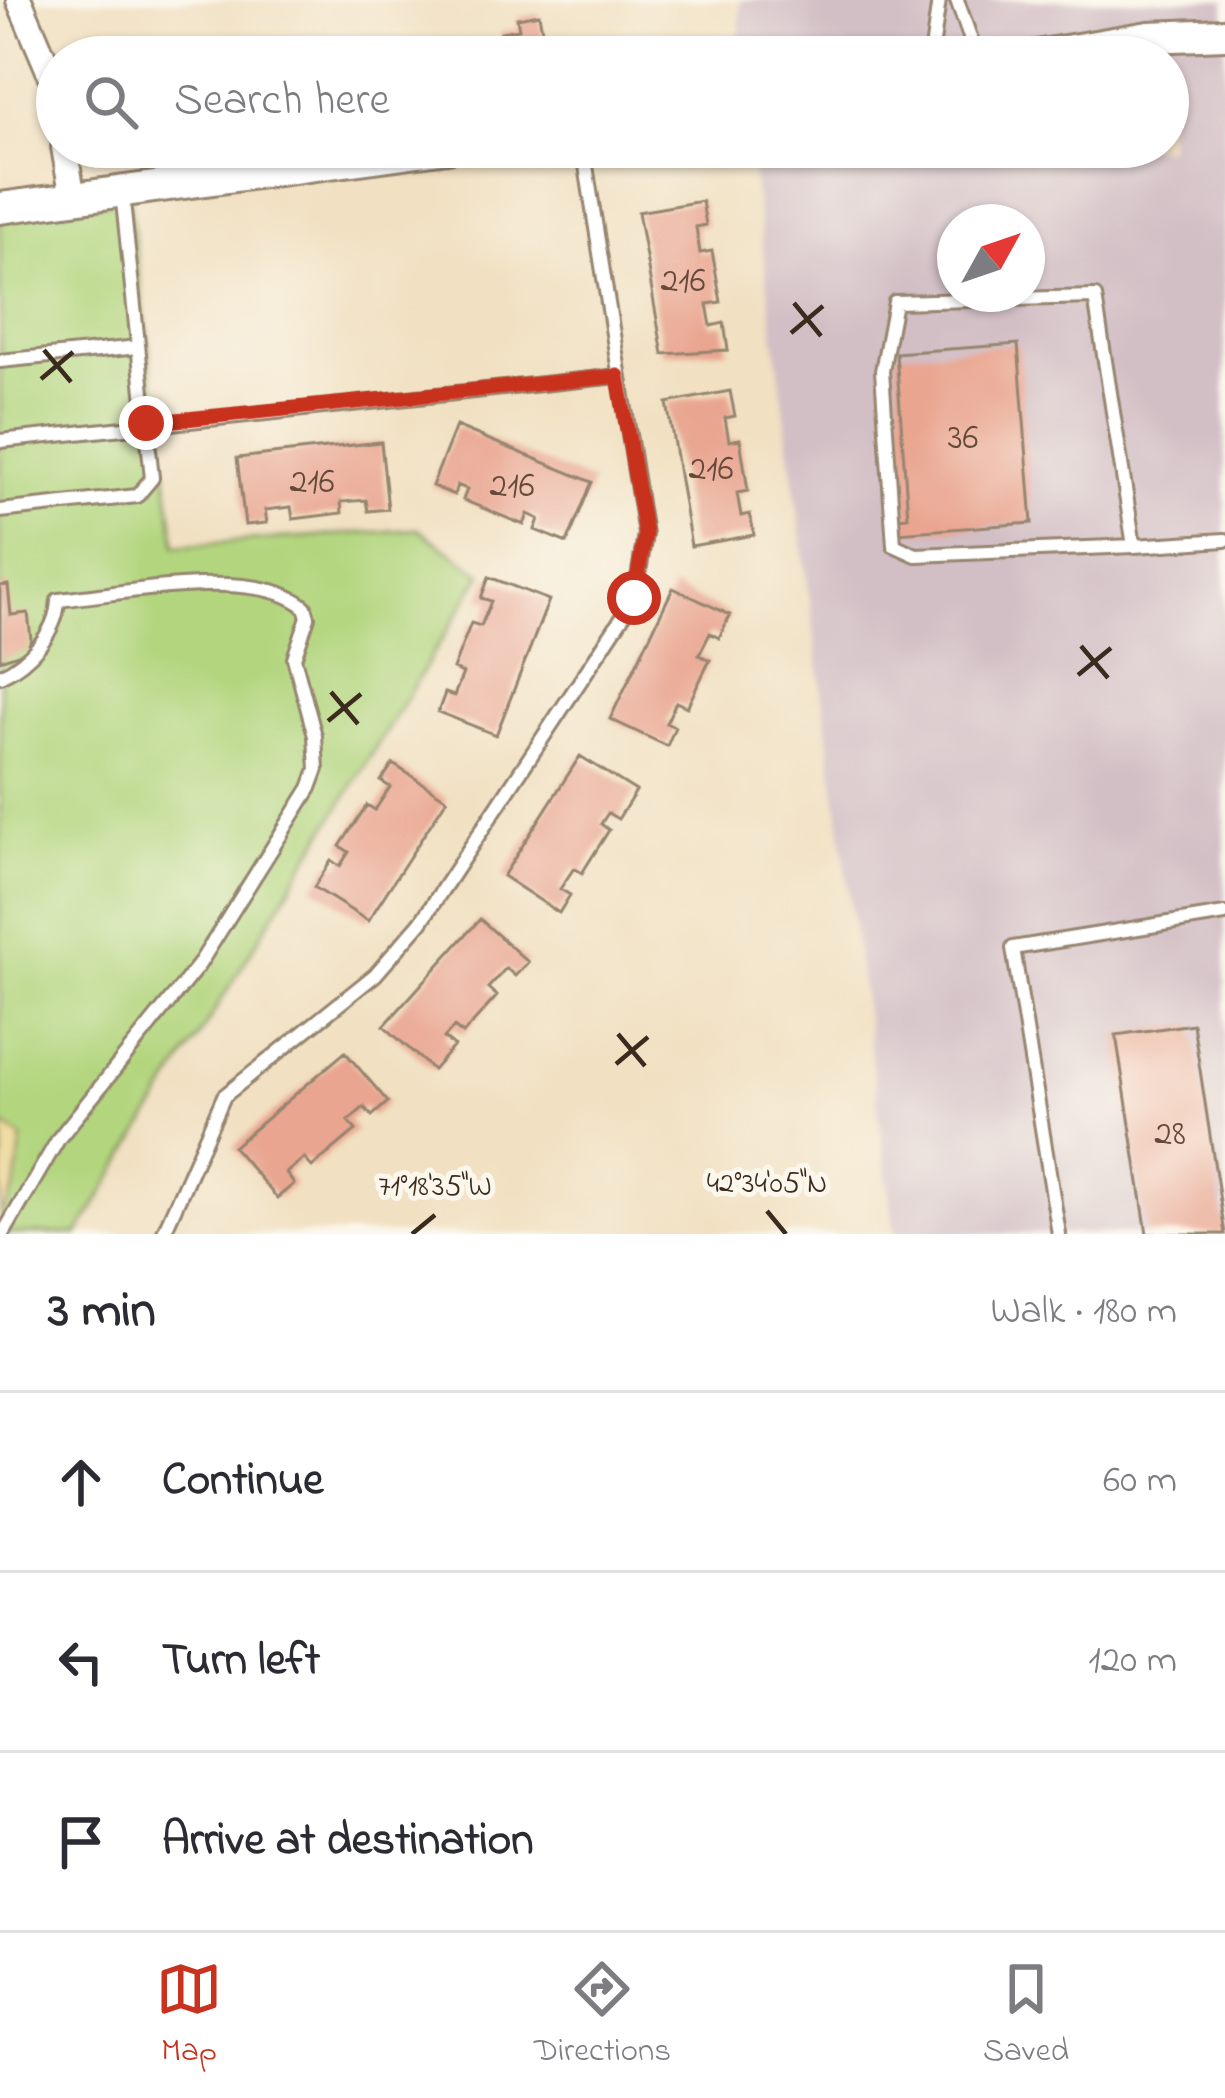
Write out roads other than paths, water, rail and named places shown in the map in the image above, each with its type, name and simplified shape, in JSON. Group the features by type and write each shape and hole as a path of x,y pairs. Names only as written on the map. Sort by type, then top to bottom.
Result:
{"street":[{"path":"19,0 37,36"},
{"path":"1174,36 1225,34"},
{"path":"68,168 73,198"},
{"path":"0,208 292,168"}],"lane":[{"path":"935,36 939,0"},
{"path":"958,0 970,36"},
{"path":"163,1234 224,1096 376,975 422,922 634,598 645,534 586,168"},
{"path":"0,511 137,496 152,478 122,191"},
{"path":"1134,546 1095,298 895,302 882,371 894,544 916,555 1134,546 1225,540"},
{"path":"0,361 138,347"},
{"path":"0,441 618,376"},
{"path":"0,676 40,645 58,612 58,600 205,586 282,593 305,607 308,616 294,658 317,754 310,788 221,933 72,1119 4,1234"},
{"path":"1059,1234 1013,948 1225,914"}]}
